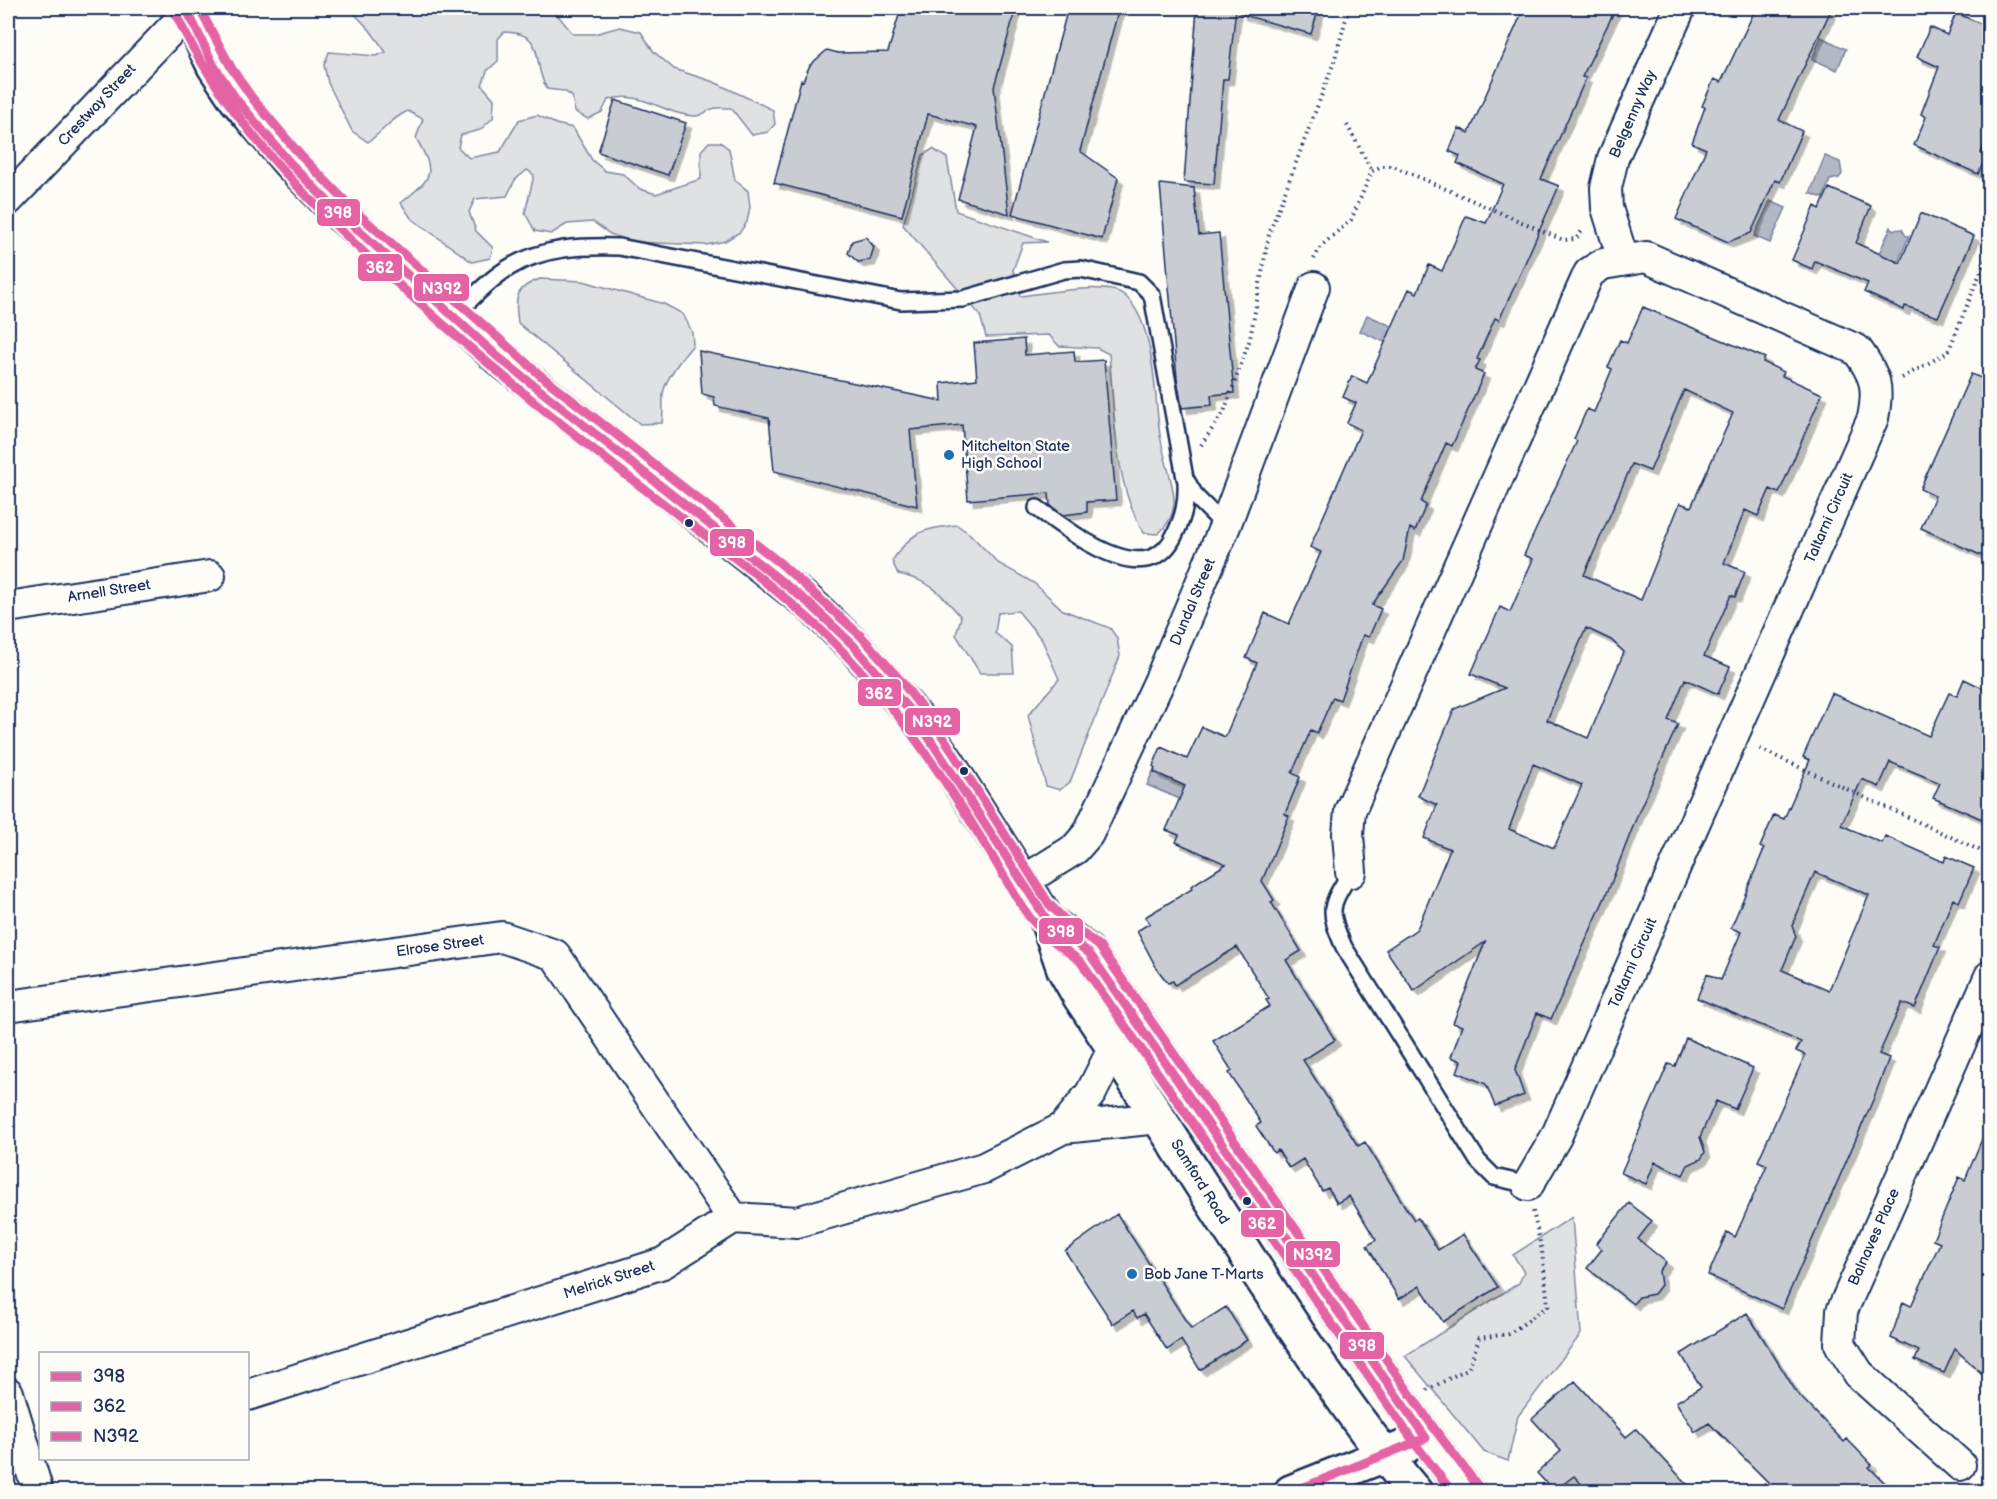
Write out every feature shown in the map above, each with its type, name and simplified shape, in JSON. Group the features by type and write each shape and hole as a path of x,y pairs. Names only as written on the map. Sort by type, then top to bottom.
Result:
{"main road":[{"name":"Samford Road","path":"187,10 214,66 254,123 336,210 552,403 810,604 853,645 917,719 1047,920 1064,969 1307,1348 1385,1456 1414,1491"},
{"name":"Samford Road","path":"1047,920 1089,953 1426,1438 1467,1491"},
{"path":"1291,1491 1426,1438"}],"street":[{"name":"Belgenny Way","path":"1623,259 1611,218 1606,188 1613,158 1680,8"},
{"name":"Crestway Street","path":"8,200 187,10"},
{"path":"1351,872 1348,834 1350,811 1589,273 1603,264 1646,257 1857,351 1868,365 1878,392"},
{"name":"Dundal Street","path":"1022,882 1076,849 1088,834 1159,682 1225,526 1314,287"},
{"name":"Taltarni Circuit","path":"1528,1185 1556,1137 1719,768 1873,418 1878,392"},
{"name":"Arnell Street","path":"8,607 210,576"},
{"name":"Elrose Street","path":"8,1006 502,937 555,955 733,1218"},
{"name":"Balnaves Place","path":"1960,1465 1859,1374 1840,1344 1840,1333 1842,1311 1989,976"},
{"path":"1063,1128 1091,1093 1114,1047"},
{"path":"733,1218 797,1222 984,1168 1063,1128 1159,1118"},
{"name":"Melrick Street","path":"249,1395 663,1263 733,1218"},
{"path":"8,1394 38,1471"}],"lane":[{"path":"453,316 510,267 539,254 574,246 619,247 901,302 963,299 1064,270 1081,269 1139,282 1152,295 1183,470 1184,514 1170,545 1160,555 1146,560 1116,556 1084,541 1037,508"},
{"path":"1183,470 1196,497 1225,526"},
{"path":"1351,872 1333,901 1332,921 1344,947 1478,1161 1494,1177 1528,1185"}],"path":[{"path":"1183,470 1224,412 1250,339 1269,234 1334,62 1349,8"},
{"path":"1347,125 1372,171"},
{"path":"1314,287 1314,257 1321,246 1351,220 1372,171 1382,166 1393,166 1563,240 1576,239 1588,223 1611,218"},
{"path":"1878,392 1948,352 1989,249"},
{"path":"1764,740 1759,750 1989,855"},
{"path":"1424,1392 1469,1368 1479,1338 1509,1334 1548,1306 1542,1251 1528,1185"}],"shaded area":[{"path":"349,8 552,8 573,34 594,34 620,27 641,32 653,51 674,69 714,82 773,110 775,124 768,132 752,135 731,108 714,108 695,116 684,115 641,100 620,97 608,100 602,112 588,119 575,112 572,96 564,91 547,89 542,79 533,43 527,37 504,32 498,39 498,61 487,71 482,85 494,99 493,118 480,130 461,135 458,147 469,158 500,152 519,120 537,115 556,124 573,128 592,160 605,171 623,174 640,189 656,194 701,179 701,151 709,142 720,142 729,149 735,180 748,191 750,207 747,222 740,232 725,241 706,245 633,242 610,234 593,222 567,224 551,234 535,231 525,213 534,175 527,170 515,180 507,196 475,199 469,212 476,231 493,248 490,258 472,262 411,218 401,203 419,188 428,175 427,161 416,138 423,119 408,111 397,117 368,142 352,131 328,83 324,65 329,52 376,56 386,52"},
{"path":"1821,37 1846,49 1837,70 1812,59"},
{"path":"933,149 947,158 956,211 1047,242 1023,243 1013,270 1020,296 1104,289 1124,295 1134,307 1142,323 1152,360 1160,435 1174,498 1170,518 1158,534 1144,533 1126,492 1117,446 1109,354 1097,348 1059,346 1049,335 986,337 980,315 903,225 923,155"},
{"path":"1825,156 1840,162 1842,174 1839,178 1830,180 1823,198 1810,193"},
{"path":"1770,201 1786,208 1770,243 1754,236"},
{"path":"1891,227 1894,230 1902,229 1906,236 1909,236 1895,269 1876,260"},
{"path":"540,279 583,281 664,304 683,314 692,332 693,345 675,368 664,388 662,423 640,424 518,323 518,295 525,286"},
{"path":"1367,315 1396,328 1389,344 1360,331"},
{"path":"957,525 970,534 998,563 1034,583 1063,610 1110,628 1117,638 1120,656 1070,782 1060,790 1046,786 1028,715 1059,679 1042,640 1018,611 998,613 995,633 1012,647 1014,673 980,673 956,635 961,617 927,584 898,574 892,561 906,543 919,533"},
{"path":"1154,769 1188,784 1182,800 1147,785"},
{"path":"1572,1217 1581,1334 1518,1416 1508,1461 1484,1452 1405,1356 1519,1283 1524,1272 1513,1255"}],"building":[{"path":"901,8 1016,8 994,87 1009,214 958,199 977,127 928,114 902,216 774,183 801,80 803,81 810,65 827,50 838,53 888,52"},
{"path":"1068,8 1119,8 1080,151 1118,178 1102,239 1012,214"},
{"path":"1197,8 1236,8 1228,79 1223,79 1214,184 1184,182"},
{"path":"1240,8 1319,8 1311,34 1240,14"},
{"path":"1524,8 1616,8 1582,77 1586,78 1541,179 1559,186 1499,320 1495,318 1477,359 1480,360 1475,370 1484,374 1452,446 1446,443 1421,502 1426,505 1415,531 1410,528 1403,561 1372,605 1381,609 1369,637 1363,635 1340,700 1333,697 1317,733 1311,730 1292,773 1300,777 1285,814 1289,816 1262,881 1274,900 1271,902 1301,951 1286,960 1335,1040 1303,1060 1358,1146 1365,1142 1414,1220 1418,1218 1438,1250 1463,1234 1498,1287 1443,1322 1420,1286 1399,1299 1367,1246 1376,1240 1349,1196 1337,1203 1328,1188 1322,1191 1303,1159 1289,1168 1278,1150 1274,1153 1256,1126 1261,1123 1229,1073 1232,1071 1213,1041 1270,1006 1266,1000 1269,999 1237,947 1175,985 1173,981 1168,983 1157,969 1137,931 1150,923 1145,917 1192,889 1191,886 1226,864 1176,842 1179,835 1166,830 1185,786 1154,772 1153,766 1161,747 1187,759 1202,727 1225,737 1257,663 1246,658 1265,613 1289,624 1321,552 1310,547 1361,430 1347,423 1356,403 1343,397 1352,376 1367,383 1409,289 1417,293 1429,265 1442,271 1466,216 1486,223 1503,184 1457,163 1460,156 1449,151 1459,128 1469,133"},
{"path":"1756,8 1832,8 1779,120 1802,131 1780,182 1775,180 1751,233 1728,242 1676,219 1706,149 1692,143 1705,107 1702,106 1714,79 1721,82"},
{"path":"1956,13 1989,27 1989,133 1981,153 1987,155 1978,174 1914,145 1926,117 1921,114 1939,67 1917,57 1930,27 1947,35"},
{"path":"615,100 686,123 668,175 598,152"},
{"path":"1160,184 1194,188 1199,235 1219,233 1234,393 1211,395 1212,405 1182,408 1177,378"},
{"path":"1829,188 1871,206 1856,243 1900,263 1921,213 1974,236 1938,317 1905,306 1904,310 1864,292 1868,283 1815,261 1812,269 1792,260 1815,206 1820,209"},
{"path":"866,237 874,247 870,260 858,262 848,253 852,241"},
{"path":"1643,307 1765,358 1763,362 1784,372 1782,376 1822,394 1779,493 1770,489 1758,516 1745,510 1724,563 1745,572 1735,597 1731,595 1704,656 1730,667 1718,694 1685,679 1668,720 1678,724 1639,811 1610,886 1551,1019 1537,1013 1515,1070 1524,1095 1495,1106 1486,1084 1457,1072 1461,1061 1451,1057 1462,1026 1453,1023 1485,942 1414,991 1386,950 1417,929 1450,849 1424,838 1437,805 1418,796 1454,709 1505,688 1471,674 1500,607 1510,612 1533,559 1524,555 1577,441 1574,439 1587,409 1594,412 1612,369 1608,367 1620,340 1627,343","holes":["1684,390 1733,413 1691,507 1680,503 1641,600 1584,575 1632,464 1650,471","1586,628 1611,640 1624,652 1588,738 1547,720","1533,764 1582,785 1554,848 1509,829"]},
{"path":"1024,339 1025,355 1074,351 1075,362 1104,360 1116,500 1087,502 1087,512 1063,515 1050,505 1049,493 968,500 962,425 910,430 917,506 774,471 769,418 715,406 714,397 702,394 699,351 942,401 941,383 977,379 974,343"},
{"path":"1971,374 1989,381 1989,559 1921,528 1935,496 1920,489"},
{"path":"1964,679 1989,691 1989,822 1933,798 1940,783 1890,762 1879,787 1862,779 1841,825 1882,843 1885,836 1944,862 1946,856 1974,868 1959,902 1953,899 1934,945 1940,947 1915,1008 1902,1003 1879,1054 1889,1058 1782,1309 1708,1275 1727,1232 1735,1237 1767,1165 1758,1161 1805,1055 1796,1051 1801,1042 1697,998 1707,974 1721,980 1741,932 1731,928 1764,849 1760,847 1774,815 1784,819 1810,760 1803,757 1831,693 1929,736 1949,693 1957,696","holes":["1815,872 1869,895 1829,990 1782,970 1796,936 1792,926"]},
{"path":"1686,1038 1753,1068 1735,1109 1716,1101 1700,1137 1705,1152 1701,1159 1688,1165 1683,1175 1655,1162 1646,1184 1621,1173 1668,1064 1675,1066"},
{"path":"1989,1122 1989,1380 1955,1349 1944,1373 1915,1360 1919,1351 1891,1338 1903,1302 1911,1306 1940,1243 1933,1240 1959,1177 1965,1180"},
{"path":"1629,1203 1652,1221 1638,1239 1666,1262 1659,1271 1661,1285 1654,1294 1639,1297 1633,1304 1587,1268 1602,1249 1596,1244"},
{"path":"1117,1214 1191,1329 1226,1307 1247,1340 1200,1370 1181,1340 1167,1350 1144,1314 1137,1318 1133,1311 1113,1324 1065,1251"},
{"path":"1747,1313 1797,1393 1844,1442 1847,1439 1872,1465 1869,1467 1893,1491 1777,1491 1709,1423 1695,1432 1676,1402 1701,1387 1681,1354"},
{"path":"1575,1381 1626,1437 1636,1429 1693,1491 1588,1491 1574,1476 1554,1491 1537,1473 1561,1451 1532,1419"}],"transit line":[{"name":"398","path":"186,8 214,66 236,99 289,162 336,210 498,357 810,604 853,645 917,719 1047,920 1089,953 1426,1438 1292,1492"},
{"name":"N392","path":"199,8 232,69 253,99 301,156 354,210 540,375 780,563 861,636 901,681 938,729 1049,904 1065,920 1099,946 1436,1431 1477,1485"},
{"name":"362","path":"175,13 215,84 238,116 289,177 345,235 435,317 527,395 795,607 819,628 866,677 929,757 1030,918 1049,938 1080,961 1416,1445 1452,1492"}],"place":[{"name":"Mitchelton State High School","path":"949,455"},
{"name":"Bob Jane T-Marts","path":"1132,1274"}]}
